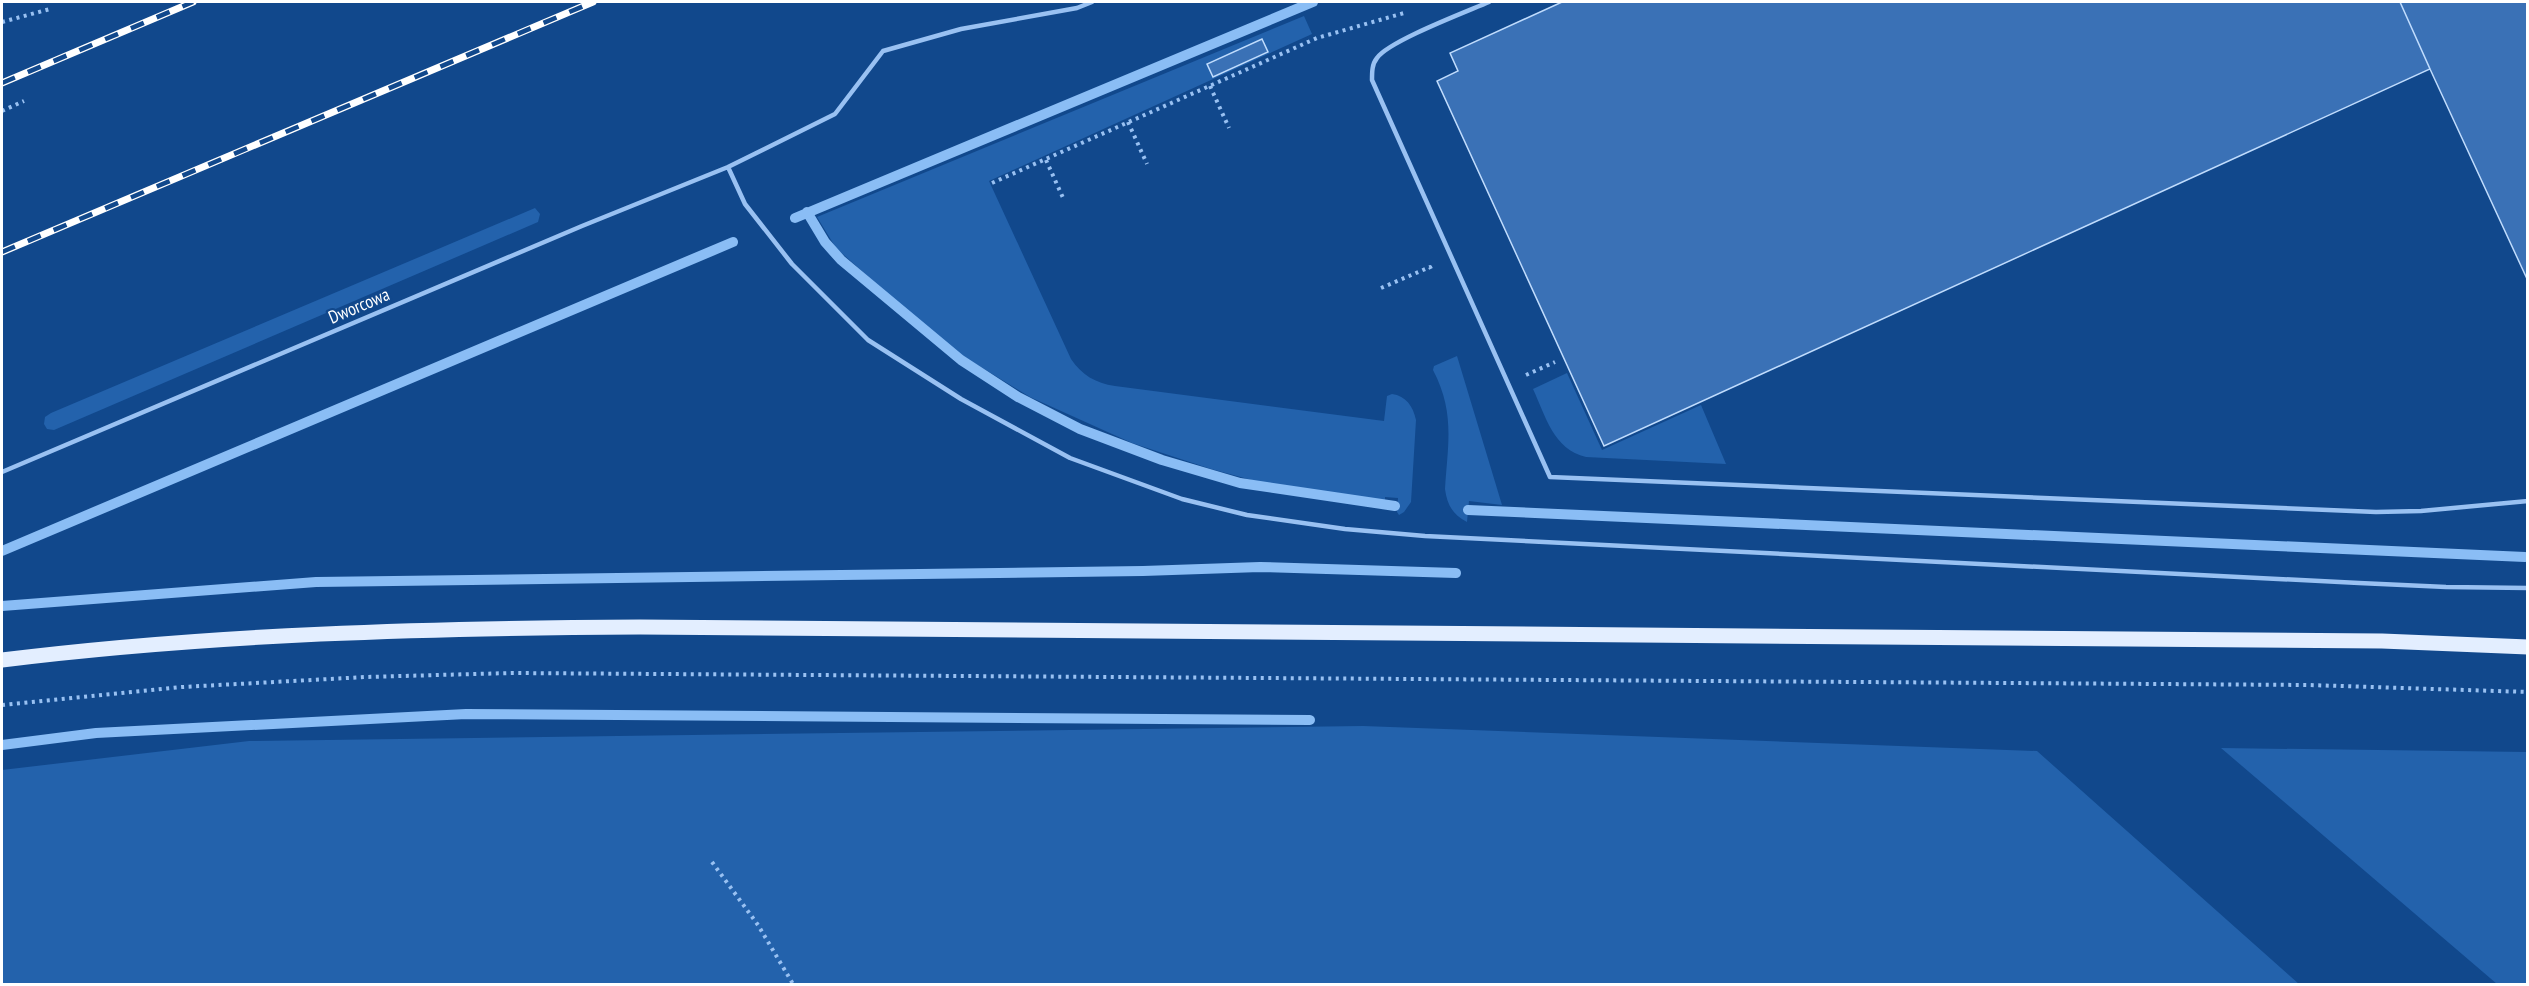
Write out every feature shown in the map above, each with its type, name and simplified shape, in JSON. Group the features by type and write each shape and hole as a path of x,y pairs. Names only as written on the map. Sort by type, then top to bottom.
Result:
{"main road":[{"path":"2,660 275,636 464,628 616,627 2358,641 2528,647"}],"lane":[{"name":"Dworcowa","path":"2,472 582,226 728,167 835,114 883,51 961,29 1077,8 1092,2"},
{"path":"1489,2 1391,46 1376,59 1372,69 1372,80 1550,477 2376,512 2421,511 2528,501"},
{"path":"728,167 744,204 792,264 868,340 961,399 1070,458 1182,499 1247,515 1345,529 1425,536 2359,583 2528,588"}],"path":[{"path":"2,22 50,9"},
{"path":"992,183 1317,38 1411,11"},
{"path":"1210,86 1229,128"},
{"path":"2,111 24,101"},
{"path":"1128,122 1147,164"},
{"path":"1046,160 1064,200"},
{"path":"1380,288 1411,276"},
{"path":"2,705 182,687 366,677 512,673 2297,684 2528,692"},
{"path":"711,862 758,925 793,984"}],"shaded area":[{"path":"1304,16 1312,34 989,181 1071,359 1084,374 1095,380 1115,386 1384,421 1387,396 1392,394 1405,399 1411,406 1416,420 1411,502 1399,515 1397,512 1398,498 1385,497 1385,501 1259,482 1211,469 1132,443 1030,397 963,356 908,312 836,248 817,217"},
{"path":"535,208 540,214 538,222 54,430 47,429 44,424 45,417 51,413"},
{"path":"1457,356 1502,505 1469,501 1467,522 1454,513 1446,495 1447,414 1445,400 1433,370 1434,366"},
{"path":"1567,373 1602,450 1701,405 1726,464 1586,457 1575,453 1558,439 1552,430 1533,389"},
{"path":"1363,726 2037,751 2299,984 2,984 2,770 249,741"},
{"path":"2221,748 2527,752 2527,984 2497,984"}],"building":[{"path":"1562,2 2400,2 2430,69 1604,446 1437,81 1458,71 1450,53"},
{"path":"2400,2 2528,2 2528,281 2430,69"},
{"path":"1262,39 1268,52 1213,77 1207,64"}],"waterway":[{"path":"795,218 1313,2"},
{"path":"807,212 825,242 841,260 961,360 1018,397 1080,429 1162,460 1240,483 1395,506"},
{"path":"2,551 733,242"},
{"path":"1468,510 2525,557"},
{"path":"2,606 316,582 1143,571 1260,567 1456,573"},
{"path":"2,745 96,733 466,714 1310,720"}],"railway":[{"path":"2,83 193,2"},
{"path":"2,252 593,2"}]}
